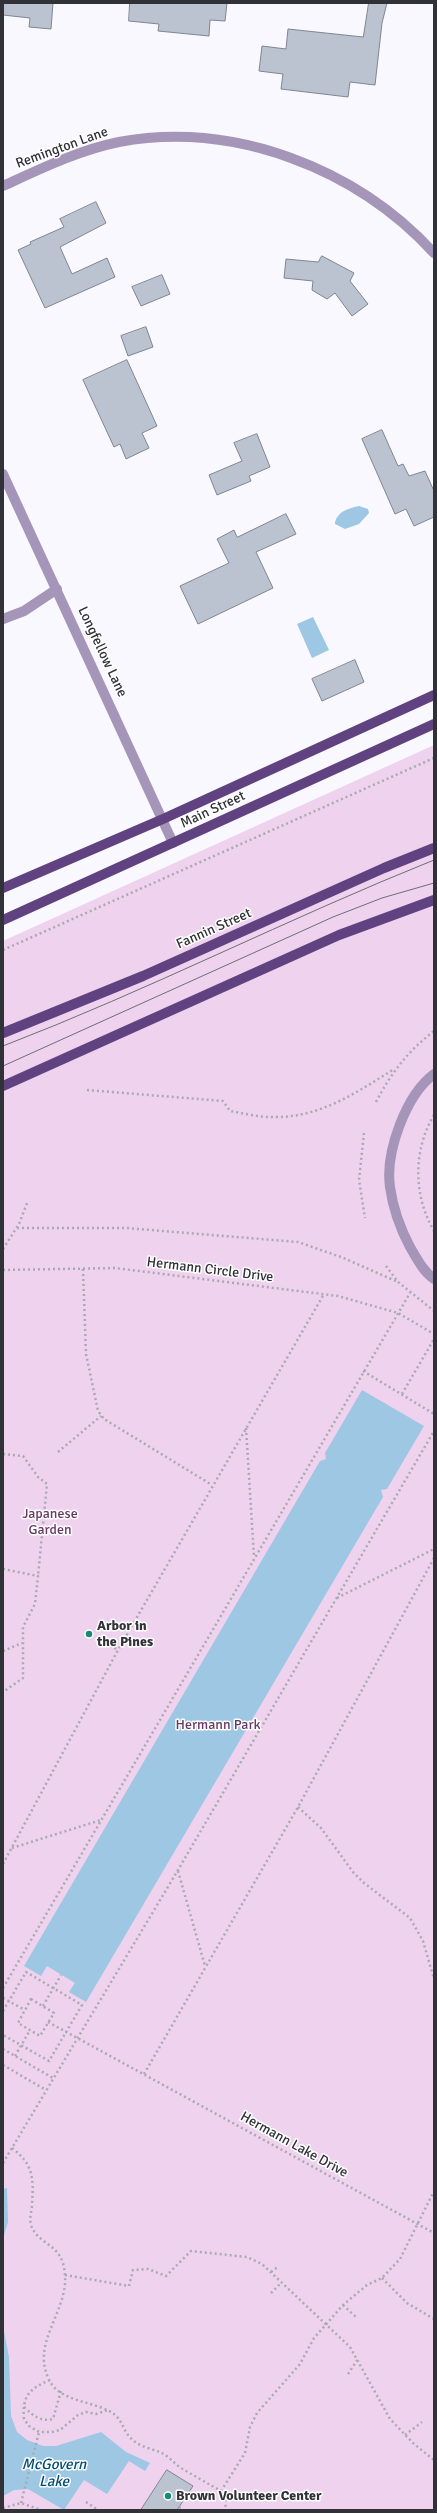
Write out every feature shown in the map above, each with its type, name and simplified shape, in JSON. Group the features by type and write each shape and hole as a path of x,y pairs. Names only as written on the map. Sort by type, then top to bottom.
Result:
{"main road":[{"name":"Main Street","path":"3,888 163,819 434,695"},
{"name":"Main Street","path":"3,920 434,724"},
{"name":"Fannin Street","path":"3,1033 143,976 384,868 434,848"},
{"path":"3,1086 340,935 434,900"}],"street":[{"name":"Remington Lane","path":"3,186 81,153 118,142 162,137 217,140 274,152 326,171 375,200 417,234 434,253"},
{"name":"Longfellow Lane","path":"3,474 174,843"},
{"path":"3,619 24,611 57,589"},
{"path":"434,1074 408,1106 393,1144 390,1185 398,1226 418,1262 434,1279"}],"path":[{"path":"3,950 434,758"},
{"path":"376,1102 394,1069 416,1045 434,1031"},
{"path":"87,1090 223,1101 230,1111 270,1117 318,1111 337,1104 394,1069"},
{"path":"434,1115 423,1139 418,1169 421,1200 434,1231"},
{"path":"364,1133 359,1180 366,1218"},
{"path":"3,1249 17,1228 27,1203"},
{"path":"17,1228 126,1228 298,1242 341,1256 398,1282"},
{"path":"386,1266 398,1282 434,1311"},
{"path":"83,1268 86,1354 95,1402 101,1416 212,1485"},
{"name":"Hermann Circle Drive","path":"3,1270 115,1268 324,1294 379,1306 398,1313 434,1334"},
{"path":"3,1988 254,1557 410,1293"},
{"path":"3,1864 118,1650 246,1426 324,1294"},
{"path":"402,1394 434,1339"},
{"path":"363,1371 434,1414"},
{"path":"58,1452 101,1416"},
{"path":"246,1426 254,1557"},
{"path":"3,2163 178,1870 434,1431"},
{"path":"3,1454 23,1456 38,1478 47,1484 36,1604 22,1627 23,1678 3,1692"},
{"path":"337,1599 434,1549"},
{"path":"144,2074 298,1806 434,1558"},
{"path":"3,1568 38,1576"},
{"path":"97,1638 118,1650"},
{"path":"3,1650 22,1643"},
{"path":"298,1806 321,1828 353,1872 364,1883 410,1918 423,1941 434,1979"},
{"path":"12,1848 102,1820"},
{"path":"178,1870 205,1966"},
{"path":"3,2011 26,1972 82,2005 49,2061 3,2035"},
{"path":"43,2006 62,1975"},
{"path":"3,1998 25,2010"},
{"path":"31,2000 54,2012 40,2036 18,2022 25,2010 31,2000"},
{"name":"Hermann Lake Drive","path":"48,2022 434,2233"},
{"path":"15,2056 30,2030"},
{"path":"3,2049 53,2078"},
{"path":"3,2065 46,2090"},
{"path":"12,2148 25,2158 33,2181 30,2219 32,2227 36,2235 56,2250 65,2275 61,2301 43,2353 50,2380 61,2391 108,2410 120,2418 127,2434 134,2442 163,2453 180,2468 221,2491 226,2505 225,2510"},
{"path":"221,2491 245,2453 250,2427 257,2413 300,2364 314,2338 343,2305 367,2285 382,2278 400,2259 434,2191"},
{"path":"65,2275 129,2286 133,2270 148,2269 166,2276 192,2251 247,2257 262,2264 281,2283 327,2323 350,2347 390,2419 405,2435 434,2460"},
{"path":"271,2272 279,2266"},
{"path":"382,2278 407,2303 434,2320"},
{"path":"271,2293 281,2283"},
{"path":"343,2305 357,2318"},
{"path":"348,2374 358,2359"},
{"path":"50,2380 30,2391 24,2407 24,2419 29,2426 39,2432 60,2430 78,2415 86,2412 96,2414 108,2410"},
{"path":"24,2407 36,2418 45,2420 53,2419 61,2391"},
{"path":"405,2435 422,2422"},
{"path":"22,2503 39,2432"},
{"path":"86,2502 98,2510"},
{"path":"3,2508 22,2503 41,2510"},
{"path":"179,2507 184,2510"}],"green space":[{"name":"Hermann Park","path":"434,745 434,2510 3,2510 3,941"}],"water":[{"path":"359,506 368,509 369,513 359,524 345,529 335,524 338,516 344,511"},
{"path":"313,617 329,650 312,658 297,624"},
{"path":"362,1390 424,1426 387,1489 381,1490 383,1497 86,2002 69,1992 75,1983 47,1966 41,1976 24,1966 320,1461 326,1459 325,1453"},
{"path":"7,2188 8,2222 3,2238 3,2189"},
{"name":"McGovern Lake","path":"3,2326 9,2357 11,2416 17,2432 27,2440 43,2446 56,2446 101,2432 126,2452 150,2463 145,2471 129,2461 107,2494 84,2480 64,2510 28,2489 14,2490 3,2496"}],"building":[{"path":"3,3 53,3 51,29 29,27 30,18 3,15"},
{"path":"130,3 227,3 225,21 210,20 209,36 158,31 159,24 129,21"},
{"path":"369,3 387,3 382,23 375,85 350,82 348,97 281,89 283,74 259,71 262,46 286,49 288,29 363,37"},
{"path":"96,202 106,223 60,247 72,274 107,258 115,277 45,308 18,250 31,244 30,242 64,227 60,219"},
{"path":"322,256 354,273 350,281 368,304 352,316 335,293 327,299 312,290 313,281 284,278 286,259 318,262"},
{"path":"162,275 170,294 141,306 132,287"},
{"path":"146,327 153,347 128,356 121,336"},
{"path":"127,360 157,426 142,433 149,448 126,459 120,444 114,447 83,380"},
{"path":"382,430 398,466 403,464 409,476 425,471 434,491 434,517 414,526 406,509 395,514 362,439"},
{"path":"257,434 270,467 249,476 251,481 217,495 209,475 242,461 234,443"},
{"path":"286,514 296,534 256,552 273,588 198,624 180,586 229,563 217,539 234,530 237,537"},
{"path":"355,660 364,682 322,701 312,679"},
{"name":"Brown Volunteer Center","path":"167,2470 193,2486 177,2510 141,2510"}],"tram line":[{"path":"3,1046 112,1001 380,882 434,860"},
{"path":"3,1066 333,917 382,898 434,883"}],"place":[{"name":"Arbor in the Pines","path":"89,1634"},
{"name":"Brown Volunteer Center","path":"168,2496"}],"park label":[{"name":"Japanese Garden","path":"50,1522"}]}
